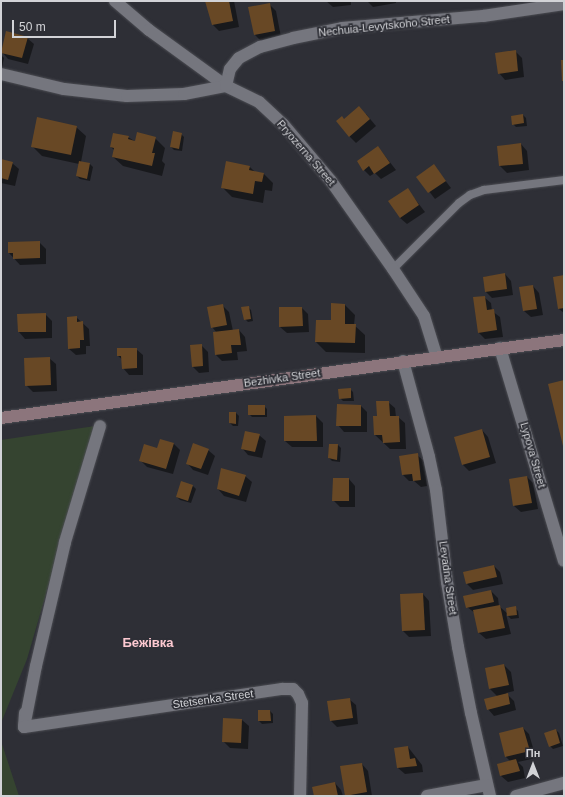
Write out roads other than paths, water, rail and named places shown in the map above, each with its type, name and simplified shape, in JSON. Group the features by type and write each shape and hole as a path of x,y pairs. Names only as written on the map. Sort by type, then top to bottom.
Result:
{"main road":[{"name":"Bezhivka Street","path":"1,418 403,361 437,358 564,340"}],"street":[{"name":"Pryozerna Street","path":"115,1 149,30 226,86 259,102 283,124 332,181 424,316 437,358"},
{"name":"Nechuia-Levytskoho Street","path":"226,86 230,69 239,58 260,47 293,38 342,28 483,16 564,4"},
{"path":"1,74 64,89 127,96 184,94 226,86"},
{"name":"Lypova Street","path":"500,348 564,561"},
{"name":"Levadna Street","path":"403,361 429,456 436,490 447,582 457,640 489,790"},
{"path":"24,727 34,673 65,542 100,426"},
{"name":"Stetsenka Street","path":"24,727 282,689 293,689 298,694 302,703 300,796"},
{"path":"24,727 25,713"},
{"path":"516,796 564,783"},
{"path":"426,796 489,790"}],"lane":[{"path":"393,269 459,203 470,195 484,190 564,180"}],"district":[{"name":"Бежівка","path":"148,643"}]}
